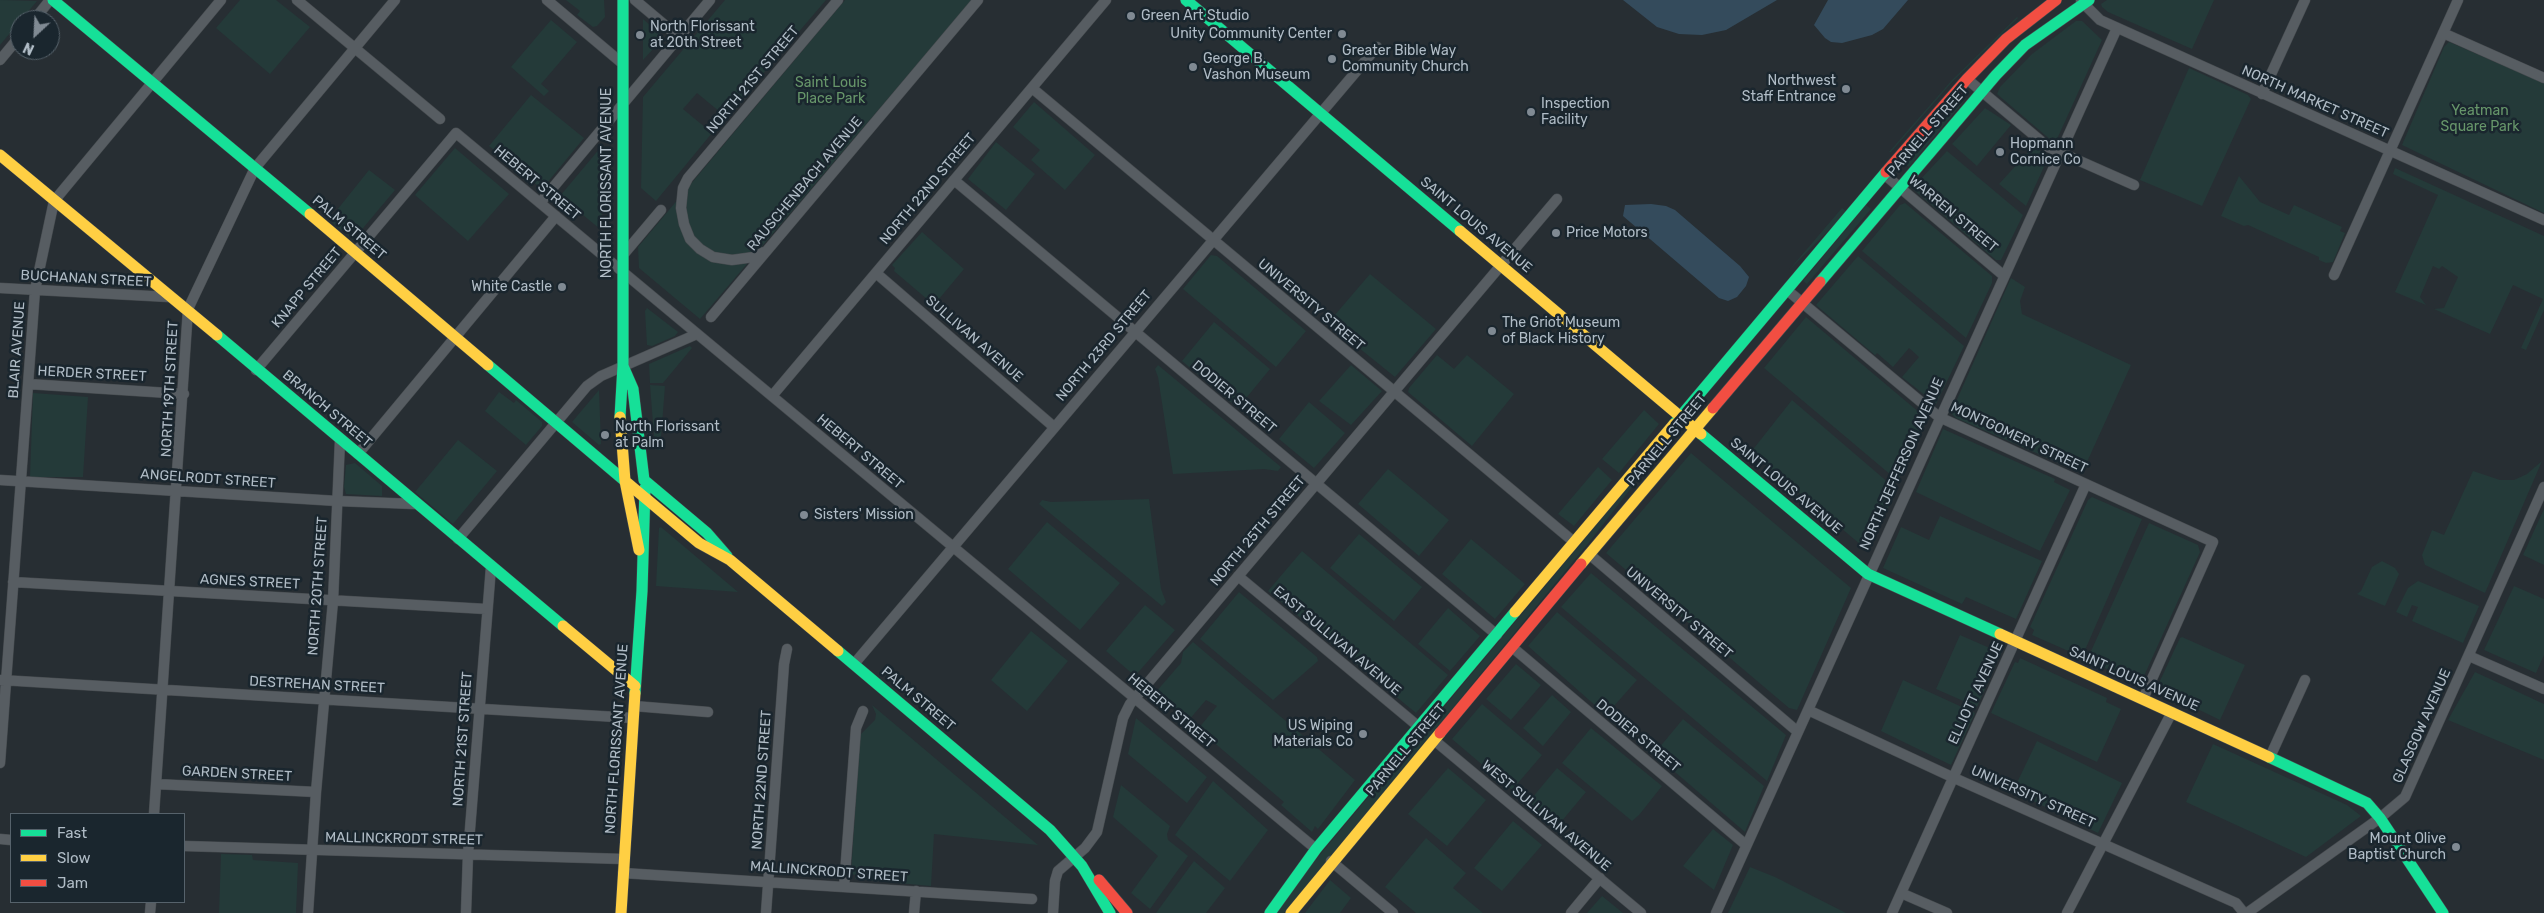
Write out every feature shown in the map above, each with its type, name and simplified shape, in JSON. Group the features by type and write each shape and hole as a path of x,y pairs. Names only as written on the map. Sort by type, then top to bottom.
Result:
{"main road":[{"name":"PALM STREET","path":"52,0 355,252 624,481 699,543 730,560 854,664 1050,830 1082,866"},
{"name":"NORTH FLORISSANT AVENUE","path":"623,0 623,366 619,405 624,481 643,566"},
{"name":"SAINT LOUIS AVENUE","path":"1186,0 1868,574 2357,797 2367,803 2380,818 2443,913"},
{"name":"PARNELL STREET","path":"1270,913 1316,849 1967,78 2006,39 2056,0"},
{"name":"PARNELL STREET","path":"1290,913 1589,554 1982,92 2025,46 2084,1"},
{"name":"BRANCH STREET","path":"0,155 170,297 188,309 256,370 635,686"},
{"name":"NORTH FLORISSANT AVENUE","path":"621,913 643,566 645,498 633,389 629,376 623,366"},
{"path":"1618,520 1647,473 1675,436 1680,426 1681,417"},
{"path":"624,481 635,478 644,480"},
{"name":"PALM STREET","path":"644,480 707,532 722,547 730,560"},
{"path":"1082,866 1110,913"},
{"path":"1082,866 1099,880 1127,913"}],"street":[{"path":"43,10 52,0"},
{"name":"BLAIR AVENUE","path":"0,763 3,680 13,582 35,290 54,201 221,0"},
{"path":"297,0 440,119"},
{"name":"NORTH 19TH STREET","path":"154,813 178,491 188,309 255,168 395,0"},
{"path":"547,0 623,64"},
{"path":"635,0 679,37"},
{"path":"540,203 710,0"},
{"name":"NORTH 21ST STREET","path":"767,250 747,259 726,260 713,257 695,245 687,232 681,216 682,194 688,178 838,0"},
{"name":"RAUSCHENBACH AVENUE","path":"711,317 978,0"},
{"name":"NORTH 22ND STREET","path":"772,396 1106,0"},
{"path":"2262,94 2305,0"},
{"path":"2334,275 2458,0"},
{"name":"NORTH MARKET STREET","path":"2084,1 2095,16 2117,28 2544,220"},
{"name":"NORTH JEFFERSON AVENUE","path":"1716,913 2003,275 2117,28"},
{"path":"2443,33 2544,78"},
{"name":"NORTH 23RD STREET","path":"854,664 1377,47"},
{"path":"0,60 10,48"},
{"path":"1967,78 2045,145 2134,185"},
{"name":"UNIVERSITY STREET","path":"1032,88 1574,542"},
{"name":"HEBERT STREET","path":"456,133 1316,849"},
{"name":"KNAPP STREET","path":"256,370 456,133"},
{"name":"WARREN STREET","path":"1885,175 2003,275"},
{"name":"DODIER STREET","path":"954,180 1497,635"},
{"name":"NORTH 25TH STREET","path":"1053,913 1056,876 1061,867 1090,843 1097,832 1123,718 1135,698 1557,199"},
{"path":"622,257 661,210"},
{"path":"358,454 556,216"},
{"name":"SULLIVAN AVENUE","path":"876,273 1054,427"},
{"name":"BUCHANAN STREET","path":"0,288 170,297"},
{"name":"MONTGOMERY STREET","path":"1787,290 1939,417 2213,542 2143,699"},
{"path":"458,539 594,380 697,334"},
{"name":"HERDER STREET","path":"28,384 184,394"},
{"name":"NORTH 20TH STREET","path":"308,913 311,850 333,601 340,440"},
{"name":"ANGELRODT STREET","path":"0,480 337,501 415,504"},
{"name":"ELLIOTT AVENUE","path":"1892,913 2086,484"},
{"name":"GLASGOW AVENUE","path":"2245,913 2380,818 2405,797 2544,487"},
{"name":"UNIVERSITY STREET","path":"1589,554 1798,732"},
{"name":"NORTH 21ST STREET","path":"466,913 468,854 486,609 491,567"},
{"name":"EAST SULLIVAN AVENUE","path":"1238,576 1418,727"},
{"name":"AGNES STREET","path":"13,582 486,609"},
{"name":"DODIER STREET","path":"1512,647 1746,845"},
{"name":"NORTH 22ND STREET","path":"766,913 784,664 787,648"},
{"path":"2469,656 2544,689"},
{"name":"DESTREHAN STREET","path":"3,680 162,691 324,698 480,709 634,712"},
{"path":"2270,757 2304,680"},
{"name":"UNIVERSITY STREET","path":"1808,710 1952,777 2236,903 2245,913"},
{"path":"844,887 856,728 863,711"},
{"path":"634,712 708,712"},
{"path":"2067,913 2172,712"},
{"name":"WEST SULLIVAN AVENUE","path":"1434,740 1641,913"},
{"name":"GARDEN STREET","path":"156,784 316,792"},
{"name":"MALLINCKRODT STREET","path":"185,846 624,859"},
{"path":"1331,862 1393,913"},
{"name":"MALLINCKRODT STREET","path":"624,873 1032,899"},
{"path":"1571,913 1600,878"},
{"path":"914,913 916,891"},
{"path":"1901,892 1947,913"}],"green space":[{"path":"0,0 37,1 29,10 10,10 10,33 0,45"},
{"path":"240,0 276,0 310,27 270,74 216,28"},
{"path":"566,0 604,0 605,17 597,26 593,27 577,15 580,11"},
{"path":"725,0 826,0 726,117 697,93 683,109 712,133 656,201 641,188 643,97"},
{"name":"Saint Louis Place Park","path":"845,0 972,0 700,319 639,268 638,247"},
{"path":"2107,0 2214,0 2192,49 2108,12 2101,4"},
{"path":"2017,17 1953,81 1889,152 1952,80"},
{"path":"643,19 664,37 643,60"},
{"path":"551,20 577,42 541,84 549,91 544,96 511,67"},
{"path":"2076,21 2082,21 2102,40 2057,139 2052,141 1997,94 2000,87 2032,54"},
{"name":"Yeatman Square Park","path":"2449,42 2544,83 2544,213 2402,145 2444,47"},
{"path":"2189,68 2248,95 2251,99 2202,206 2140,180"},
{"path":"531,95 584,138 542,189 489,146"},
{"path":"1966,99 1909,167 1903,162 1943,117"},
{"path":"1034,102 1095,155 1065,190 1031,160 1040,150 1013,127"},
{"path":"1985,108 2011,125 1977,166 1952,144"},
{"path":"2029,140 2048,158 2026,206 1999,184 2031,149 2026,144"},
{"path":"996,142 1035,174 1006,210 968,179"},
{"path":"601,147 602,227 600,229 560,196"},
{"path":"455,148 509,194 468,241 415,195"},
{"path":"1947,151 2023,215 2001,260 1996,260 1914,190 1917,183"},
{"path":"2395,168 2544,236 2544,310 2526,350 2521,348 2543,299 2513,285 2490,334 2434,309 2444,308 2458,277 2442,266 2439,269 2433,266 2420,297 2426,305 2395,292 2438,195 2393,174"},
{"path":"369,170 395,190 353,240 329,220"},
{"path":"2239,176 2260,202 2289,215 2294,205 2342,227 2340,231 2345,233 2333,262 2326,263 2319,260 2319,257 2248,225 2244,226 2221,216"},
{"path":"1905,203 1992,276 1992,283 1966,338 1862,251 1900,205"},
{"path":"1866,205 1871,209 1807,284 1803,281"},
{"path":"1842,208 1847,212 1789,270"},
{"path":"922,232 964,269 934,305 894,271 895,268 892,265"},
{"path":"1211,255 1217,256 1306,331 1276,367 1183,289"},
{"path":"1858,256 1964,346 1936,404 1902,377 1919,357 1909,348 1893,367 1877,353 1875,355 1816,305"},
{"path":"1370,274 1436,329 1395,377 1328,323"},
{"path":"2011,278 2025,287 2020,301 2022,314 2131,365 2082,473 1956,418 1951,413"},
{"path":"647,308 678,332 675,336 652,346 647,345 645,311"},
{"path":"1806,317 1927,419 1898,481 1764,368"},
{"path":"1214,322 1270,369 1238,408 1182,361"},
{"path":"690,346 692,348 663,383 650,383 649,364"},
{"path":"1437,355 1454,369 1467,355 1514,394 1472,446 1408,392 1409,388"},
{"path":"1158,365 1281,467 1278,471 1264,469 1173,474 1158,377 1155,369"},
{"path":"1351,365 1382,391 1351,425 1319,401"},
{"path":"650,385 665,386 660,450 655,449"},
{"path":"599,390 601,444 599,445 572,422"},
{"path":"499,392 514,403 516,400 542,422 542,426 526,445 485,411"},
{"path":"33,393 88,397 83,477 30,477"},
{"path":"1792,400 1897,490 1867,550 1751,452"},
{"path":"1309,402 1345,433 1314,468 1279,439"},
{"path":"1644,410 1659,424 1619,473 1602,459"},
{"path":"1943,429 2055,479 2054,482 2070,490 2040,551 1916,492"},
{"path":"458,440 497,471 453,524 415,492"},
{"path":"1691,453 1851,588 1797,710 1789,708 1606,553"},
{"path":"2542,461 2485,593 2425,565 2422,555 2432,530 2444,535 2473,471 2500,480 2514,480 2527,474"},
{"path":"355,463 382,486 382,496 346,494 344,487 346,465"},
{"path":"1598,467 1612,480 1574,526 1558,514"},
{"path":"1388,469 1449,520 1419,556 1358,504"},
{"path":"1630,485 1632,487 1591,540 1284,913 1275,913 1312,864"},
{"path":"2092,497 2142,519 2082,657 2032,635 2034,630 2030,627 2088,500"},
{"path":"1149,499 1161,589 1166,602 1162,606 1039,504 1042,500 1051,502"},
{"path":"2544,509 2544,565 2523,555"},
{"path":"1940,516 2042,561 2016,619 1966,597 1962,604 1883,568 1901,527 1929,540"},
{"path":"1047,522 1120,583 1080,630 1008,569"},
{"path":"2149,523 2198,545 2200,552 2144,676 2140,675 2136,682 2087,660"},
{"path":"661,527 738,592 656,586 659,528"},
{"path":"1359,534 1422,587 1394,621 1330,568"},
{"path":"1471,539 1525,584 1495,619 1442,574"},
{"path":"1302,551 1448,675 1416,713 1268,591"},
{"path":"2382,561 2395,568 2399,574 2385,606 2357,594 2361,591 2372,567"},
{"path":"1591,573 1786,735 1767,781 1561,607"},
{"path":"2418,581 2479,606 2463,643 2412,621 2418,607 2412,605 2407,617 2396,612 2408,588"},
{"path":"2514,586 2544,599 2544,655 2536,673 2484,650"},
{"path":"1239,592 1317,657 1318,661 1273,700 1200,639"},
{"path":"1145,605 1175,630 1135,676 1106,651"},
{"path":"1448,608 1480,636 1450,671 1418,644"},
{"path":"1557,612 1637,680 1606,715 1528,646"},
{"path":"1031,631 1068,661 1027,711 991,680"},
{"path":"1960,635 2001,653 1977,707 1936,689"},
{"path":"2182,637 2245,665 2220,720 2177,699 2179,693 2173,690 2170,696 2161,692 2162,688 2158,685"},
{"path":"1193,642 1355,780 1318,829 1315,826 1312,832 1281,805 1284,802 1198,729 1217,706 1206,700 1188,721 1155,693 1181,663 1183,652"},
{"path":"2020,658 2107,698 2106,702 2121,709 2097,762 1991,713 2015,662 2018,663"},
{"path":"1516,664 1541,685 1511,720 1486,699"},
{"path":"2475,672 2544,704 2544,760 2448,720"},
{"path":"1903,680 1975,713 1951,765 1881,731"},
{"path":"1552,695 1571,712 1543,746 1523,728"},
{"path":"1482,704 1542,755 1512,790 1452,739"},
{"path":"872,705 1038,845 934,834 931,886 855,879 855,875 851,874 860,735 875,720 876,714"},
{"path":"1136,718 1207,777 1187,803 1128,754"},
{"path":"1683,719 1764,786 1745,832 1654,754"},
{"path":"1591,728 1662,786 1632,821 1562,763"},
{"path":"2037,741 2122,783 2098,833 2013,791"},
{"path":"2213,744 2347,805 2361,816 2306,857 2186,802"},
{"path":"1448,768 1486,800 1447,846 1408,814"},
{"path":"1557,768 1586,792 1556,828 1527,804"},
{"path":"1213,781 1268,830 1230,881 1175,835"},
{"path":"1121,785 1170,826 1167,834 1168,840 1188,856 1150,909 1131,893 1158,856 1113,817"},
{"path":"1513,821 1542,845 1502,891 1474,868"},
{"path":"1713,829 1733,845 1714,890 1683,866"},
{"path":"1426,838 1466,873 1453,888 1483,913 1416,913 1385,887"},
{"path":"221,854 252,855 253,860 298,863 296,913 219,913"},
{"path":"1194,861 1225,888 1206,913 1156,913"},
{"path":"1750,867 1775,877 1846,913 1728,913"},
{"path":"1330,880 1351,898 1340,913 1305,913"},
{"path":"1602,896 1623,913 1587,913"}],"water":[{"path":"1623,0 1777,0 1726,30 1702,35 1679,34 1657,27"},
{"path":"1828,0 1908,0 1883,29 1872,35 1842,43 1831,42 1814,25"},
{"path":"1651,204 1666,206 1675,210 1740,266 1749,277 1746,286 1737,297 1728,301 1719,298 1623,216 1625,205"}],"traffic: fast":[{"path":"53,0 310,214"},
{"path":"620,417 623,366 623,0"},
{"path":"1186,0 1460,231"},
{"path":"1820,282 1996,75 2025,45 2089,0"},
{"path":"1674,424 1886,172"},
{"path":"217,335 563,626"},
{"path":"488,365 625,481"},
{"path":"623,366 633,389 644,480 707,533 727,556"},
{"path":"1701,434 1868,574 2000,634"},
{"path":"635,693 642,591 645,488"},
{"path":"1270,913 1316,849 1515,612"},
{"path":"838,651 1050,830 1082,866 1110,913"},
{"path":"2269,757 2367,803 2380,818 2443,913"}],"traffic: slow":[{"path":"0,155 217,335"},
{"path":"310,214 488,365"},
{"path":"1460,231 1701,434"},
{"path":"1581,564 1713,408"},
{"path":"620,417 625,481 699,543 730,560 838,651"},
{"path":"1515,612 1674,424"},
{"path":"625,481 639,550"},
{"path":"563,626 635,686"},
{"path":"2000,634 2269,757"},
{"path":"621,913 635,693"},
{"path":"1291,913 1440,733"}],"traffic: jam":[{"path":"1886,172 1967,79 2006,39 2056,0"},
{"path":"1713,408 1820,282"},
{"path":"1440,733 1581,564"},
{"path":"1099,880 1127,913"}],"place":[{"name":"Green Art Studio","path":"1131,16"},
{"name":"Unity Community Center","path":"1342,34"},
{"name":"North Florissant at 20th Street","path":"640,35"},
{"name":"Greater Bible Way Community Church","path":"1332,59"},
{"name":"George B. Vashon Museum","path":"1193,67"},
{"name":"Northwest Staff Entrance","path":"1846,89"},
{"name":"Inspection Facility","path":"1531,112"},
{"name":"Hopmann Cornice Co","path":"2000,152"},
{"name":"Price Motors","path":"1556,233"},
{"name":"White Castle","path":"562,287"},
{"name":"The Griot Museum of Black History","path":"1492,331"},
{"name":"North Florissant at Palm","path":"605,435"},
{"name":"Sisters' Mission","path":"804,515"},
{"name":"US Wiping Materials Co","path":"1363,734"},
{"name":"Mount Olive Baptist Church","path":"2456,847"}]}
